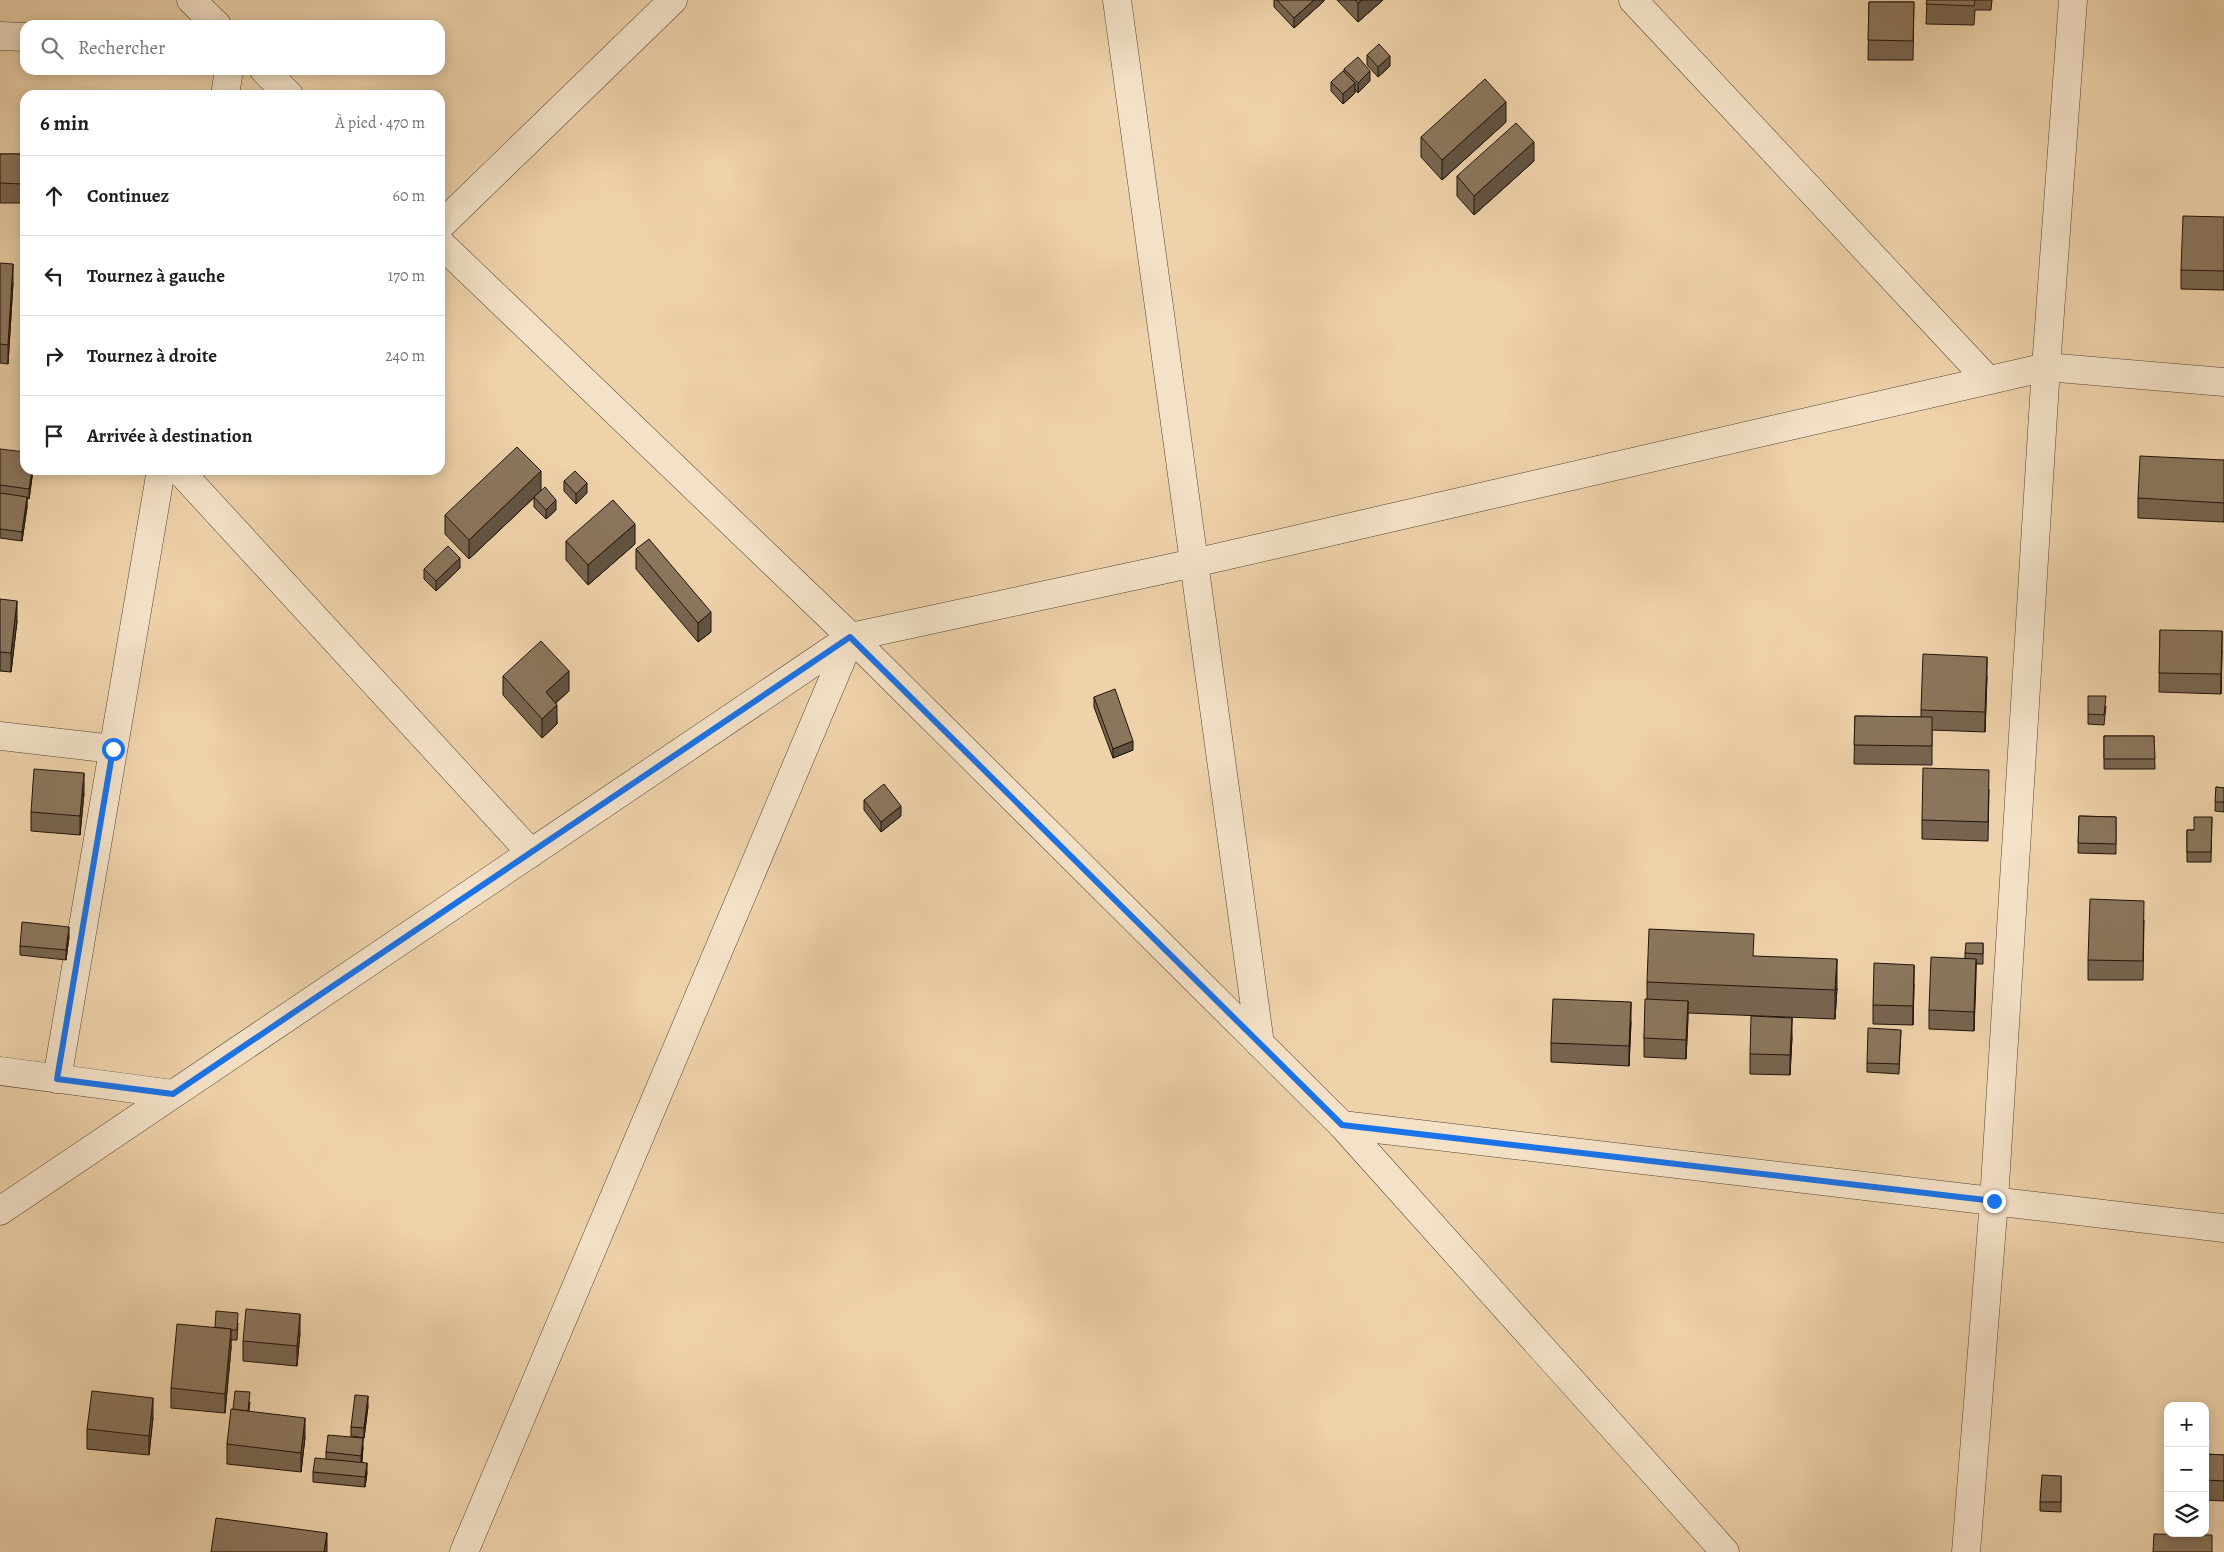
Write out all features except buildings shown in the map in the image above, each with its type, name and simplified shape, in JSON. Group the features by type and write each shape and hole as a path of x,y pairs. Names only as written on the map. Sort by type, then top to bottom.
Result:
{"street":[{"path":"191,0 212,20"},
{"path":"445,221 673,0"},
{"path":"1117,0 1260,1044"},
{"path":"1632,0 1988,380"},
{"path":"1966,1552 1994,1201 2046,367 2073,0"},
{"path":"0,36 20,37"},
{"path":"226,90 228,75"},
{"path":"269,75 284,90"},
{"path":"445,248 850,637 1342,1125 1725,1552"},
{"path":"0,1212 850,637 1194,563 2046,367 2224,382"},
{"path":"57,1079 160,475"},
{"path":"184,475 531,853"},
{"path":"464,1552 850,637"},
{"path":"0,736 113,749"},
{"path":"0,1071 173,1094"},
{"path":"1342,1125 2224,1228"}],"route":[{"path":"113,749 57,1079 173,1094 850,637 1342,1125 1994,1201"}]}
